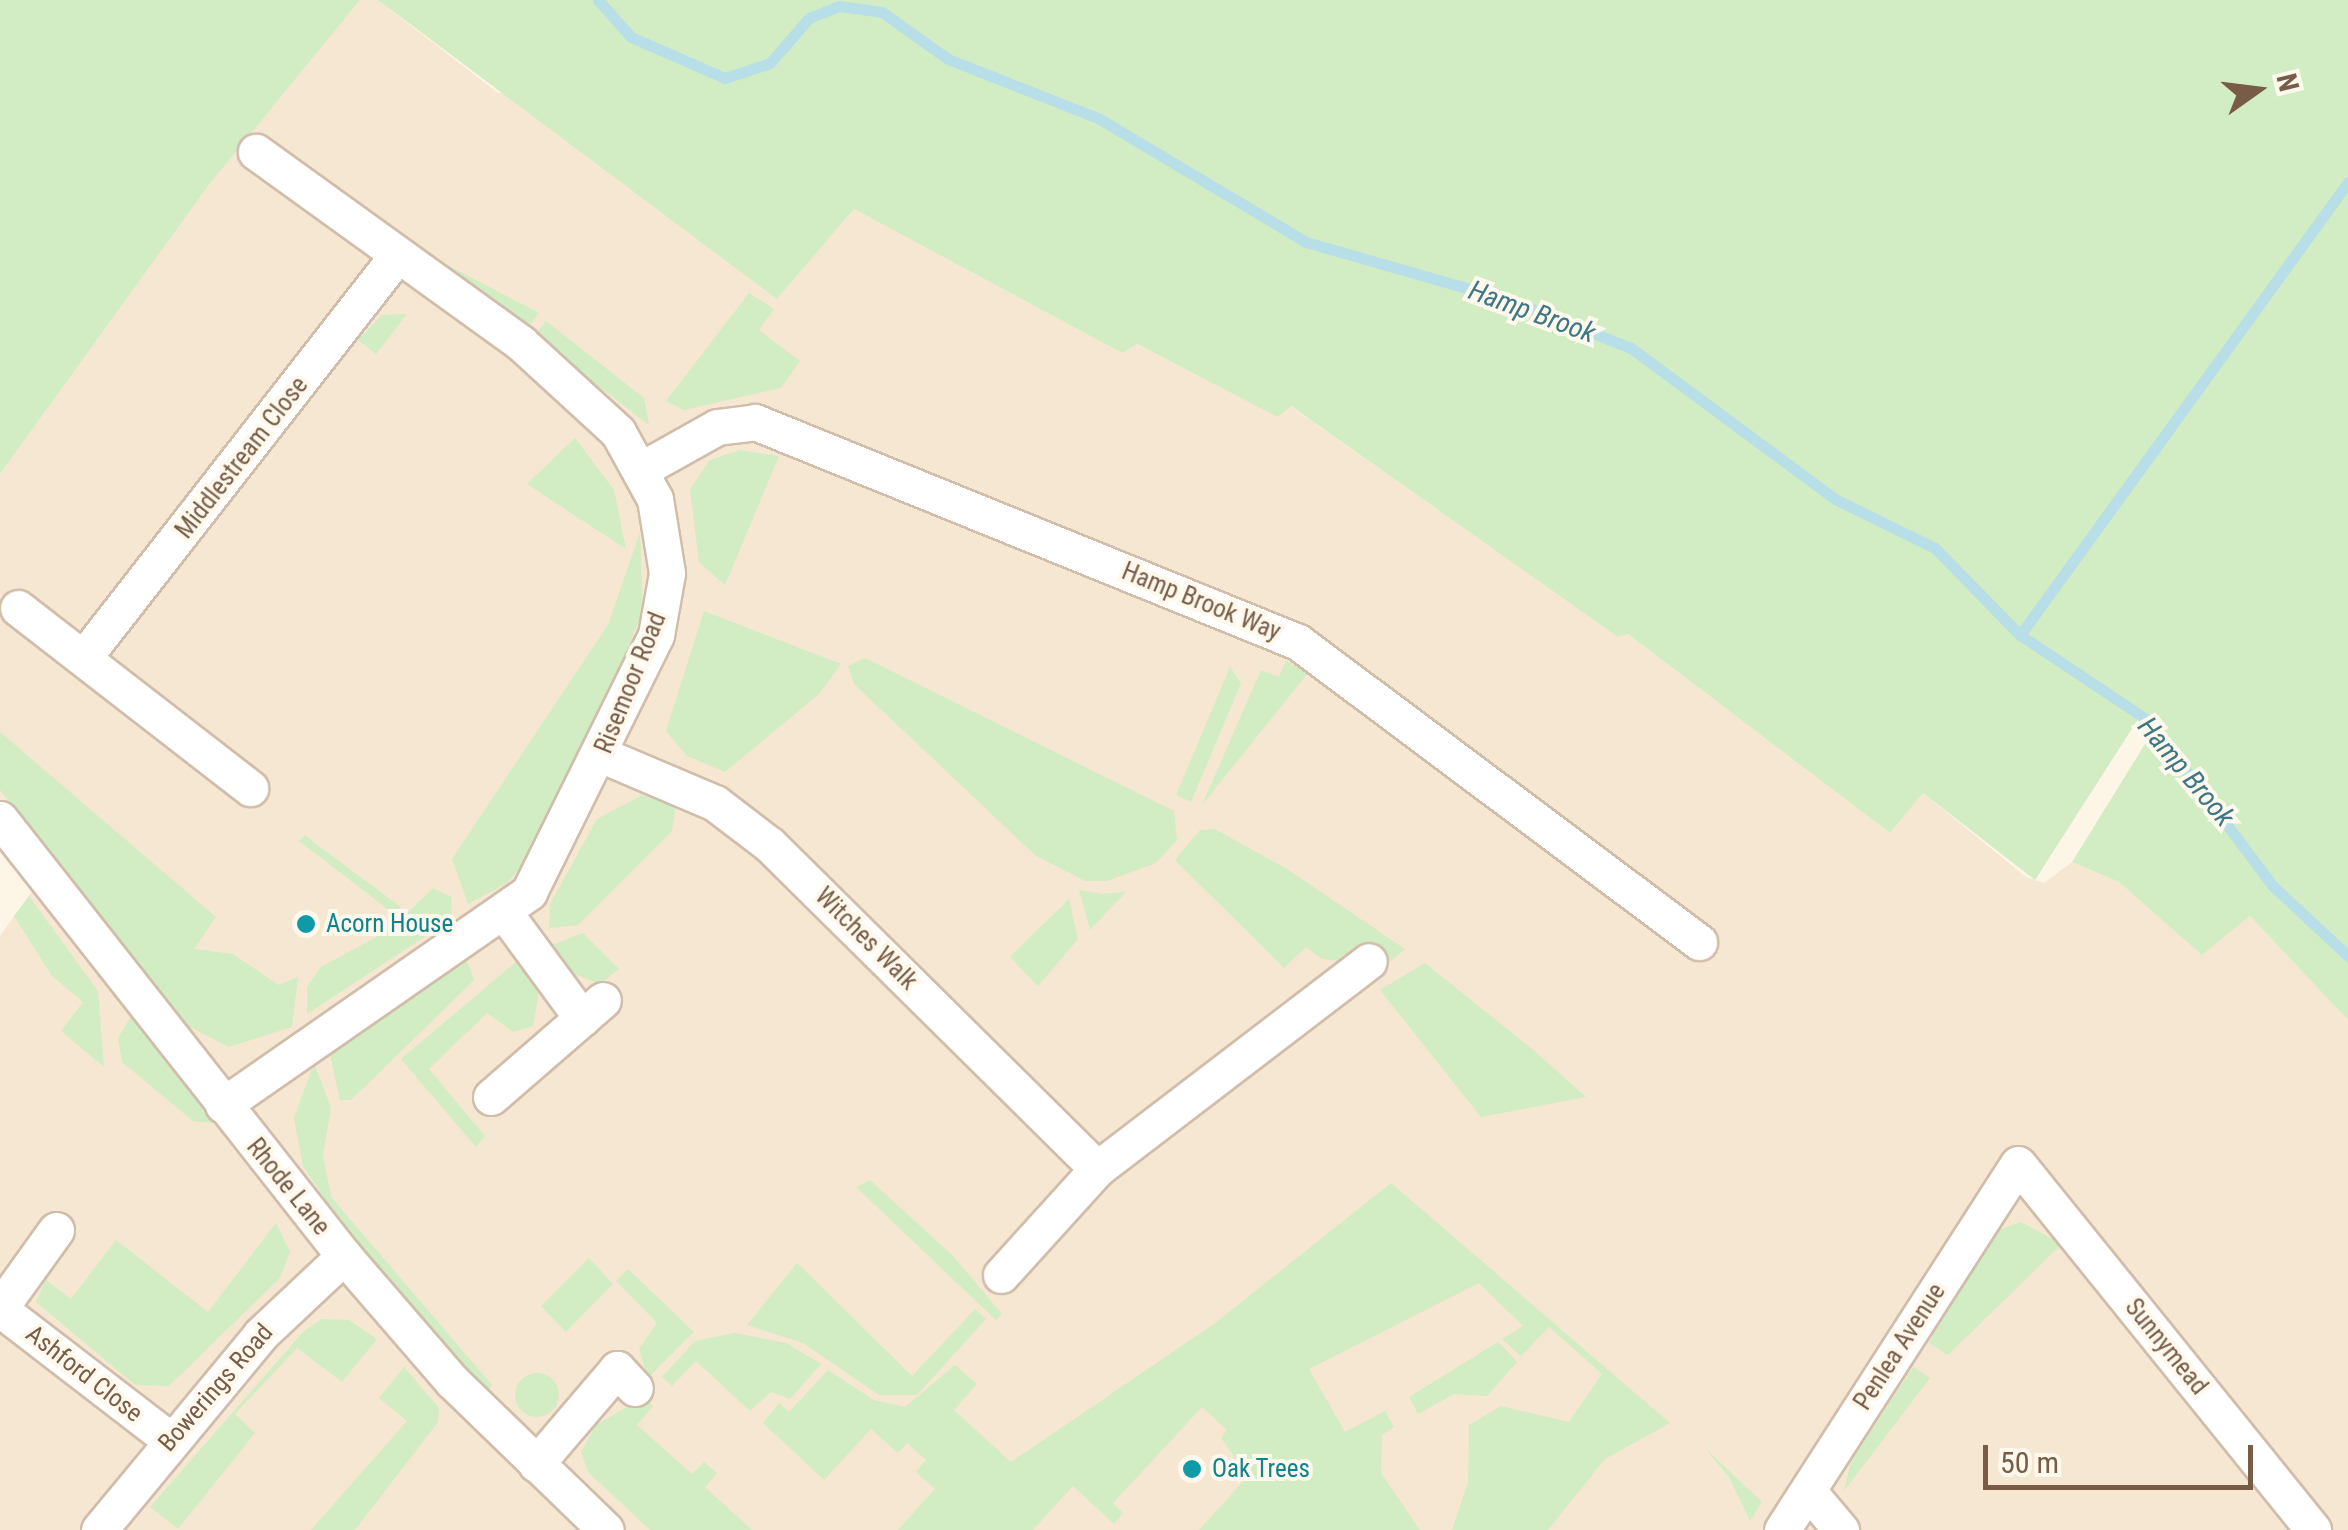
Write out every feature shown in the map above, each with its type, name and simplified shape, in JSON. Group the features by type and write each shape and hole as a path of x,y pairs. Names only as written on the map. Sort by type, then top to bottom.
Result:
{"street":[{"name":"Risemoor Road","path":"223,1105 504,912 539,879 602,755 664,603 663,535 642,468 618,432 521,343 396,257 256,152"},
{"name":"Middlestream Close","path":"84,656 396,257"},
{"name":"Hamp Brook Way","path":"642,468 716,427 755,422 1298,642 1700,942"},
{"path":"18,608 250,788"},
{"name":"Witches Walk","path":"602,755 715,803 770,845 1097,1170"},
{"name":"Rhode Lane","path":"0,819 344,1256 536,1464 606,1530"},
{"path":"490,1096 593,1009 504,912"},
{"path":"1002,1275 1097,1170 1369,961"},
{"name":"Penlea Avenue","path":"1782,1530 2018,1164"},
{"name":"Sunnymead","path":"2018,1164 2313,1530"},
{"name":"Ashford Close","path":"56,1230 0,1309 169,1439"},
{"name":"Bowerings Road","path":"99,1530 169,1439 344,1256"},
{"path":"536,1464 616,1369 635,1388"},
{"path":"1809,1492 1842,1530"}],"shaded area":[{"path":"360,0 378,0 498,93 511,92 777,299 854,209 1122,353 1136,344 1278,416 1290,406 1618,636 1628,634 1890,833 1923,793 2026,877 2044,883 2072,862 2119,882 2202,954 2250,916 2348,1020 2348,1530 0,1530 0,936 44,875 0,819 0,474 208,186"}],"green space":[{"path":"0,0 360,0 208,186 0,474"},
{"path":"378,0 2348,0 2348,1020 2250,916 2202,955 2119,882 2072,862 2155,728 2140,716 2035,880 1923,793 1890,833 1628,634 1618,637 1291,406 1278,417 1137,344 1122,353 854,209 777,299"},
{"path":"426,254 539,313 525,330"},
{"path":"749,293 774,309 759,330 800,361 781,388 684,410 666,401"},
{"path":"407,314 376,354 358,340 382,315"},
{"path":"546,321 644,398 649,425 534,337"},
{"path":"575,438 614,490 626,549 527,484"},
{"path":"740,450 779,456 725,585 699,562 690,489 710,460"},
{"path":"640,532 643,611 611,689 529,857 507,883 468,904 452,859 608,625"},
{"path":"704,611 841,664 819,694 725,772 687,756 666,731"},
{"path":"865,658 1174,811 1177,840 1156,863 1107,881 1085,881 1036,856 854,684 848,666"},
{"path":"1286,661 1308,673 1202,805 1261,670 1279,677"},
{"path":"1230,667 1241,683 1191,802 1176,795"},
{"path":"0,732 216,917 194,949 233,954 279,985 298,977 292,1027 229,1047 180,1022 0,790"},
{"path":"642,795 676,805 672,831 578,925 549,928 550,904 597,819"},
{"path":"1215,829 1287,869 1405,949 1384,967 1322,959 1306,947 1284,968 1175,860 1200,830"},
{"path":"305,835 401,907 394,914 299,841"},
{"path":"433,888 451,897 452,919 307,1014 307,987 321,967 391,929"},
{"path":"1079,890 1102,894 1126,892 1090,930"},
{"path":"29,896 98,991 104,1067 61,1031 83,1002 52,976 14,916"},
{"path":"1069,899 1078,939 1038,986 1010,957"},
{"path":"583,933 619,969 600,984 569,972 552,945"},
{"path":"467,961 474,980 351,1100 340,1100 329,1050"},
{"path":"516,962 539,990 533,1026 513,1032 487,1013 429,1069 485,1136 476,1147 401,1059"},
{"path":"1425,963 1586,1097 1481,1117 1380,990"},
{"path":"131,1016 215,1123 193,1121 122,1062 118,1038"},
{"path":"314,1063 331,1108 323,1155 331,1197 492,1385 487,1391 353,1241 303,1166 294,1118"},
{"path":"870,1180 953,1256 1002,1314 996,1320 856,1187"},
{"path":"1391,1183 1670,1423 1605,1459 1548,1530 1452,1530 1468,1482 1469,1425 1501,1406 1569,1422 1602,1374 1549,1327 1521,1356 1502,1339 1523,1326 1479,1283 1309,1369 1345,1432 1385,1411 1394,1427 1382,1435 1381,1473 1420,1530 1199,1530 1248,1476 1221,1438 1227,1430 1202,1407 1113,1503 1123,1513 1114,1524 1073,1486 1033,1530 898,1530 935,1489 916,1472 926,1460 907,1443 898,1453 871,1429 824,1480 763,1423 779,1403 789,1412 828,1370 874,1400 905,1407 955,1365 977,1384 954,1410 1011,1462 1214,1324"},
{"path":"2021,1222 2062,1244 1948,1355 1929,1343 1988,1234"},
{"path":"276,1223 290,1252 280,1278 169,1386 135,1385 36,1302 46,1280 71,1299 116,1240 208,1312"},
{"path":"589,1258 613,1284 566,1332 541,1306"},
{"path":"797,1263 912,1376 975,1309 986,1319 917,1395 879,1395 803,1343 747,1325"},
{"path":"628,1269 694,1332 648,1378 639,1349 657,1323 616,1281"},
{"path":"322,1319 349,1320 377,1339 342,1382 297,1348 235,1414 255,1433 178,1529 150,1507 304,1331"},
{"path":"735,1333 786,1343 821,1364 790,1399 771,1392 750,1411 696,1361 672,1386 662,1377 695,1341"},
{"path":"1498,1342 1517,1362 1487,1396 1454,1394 1418,1414 1409,1397"},
{"path":"404,1367 439,1408 438,1422 355,1530 311,1530 407,1421 379,1398"},
{"path":"1913,1367 1930,1378 1844,1491 1851,1462"},
{"path":"537,1373 553,1379 559,1395 553,1411 537,1417 521,1411 515,1395 521,1379"},
{"path":"644,1397 653,1406 637,1425 692,1474 704,1462 717,1473 705,1487 752,1530 650,1530 588,1472 581,1452 596,1425"},
{"path":"1704,1447 1762,1502 1750,1521 1729,1477"}],"waterway":[{"name":"Hamp Brook","path":"598,0 631,37 725,78 770,63 809,18 839,6 882,12 948,59 1098,118 1306,242 1512,301 1631,348 1835,499 1935,548 2020,635 2149,721 2273,886 2348,956"},
{"path":"2020,635 2348,182"}],"place":[{"name":"Acorn House","path":"306,924"},
{"name":"Oak Trees","path":"1192,1469"}]}
